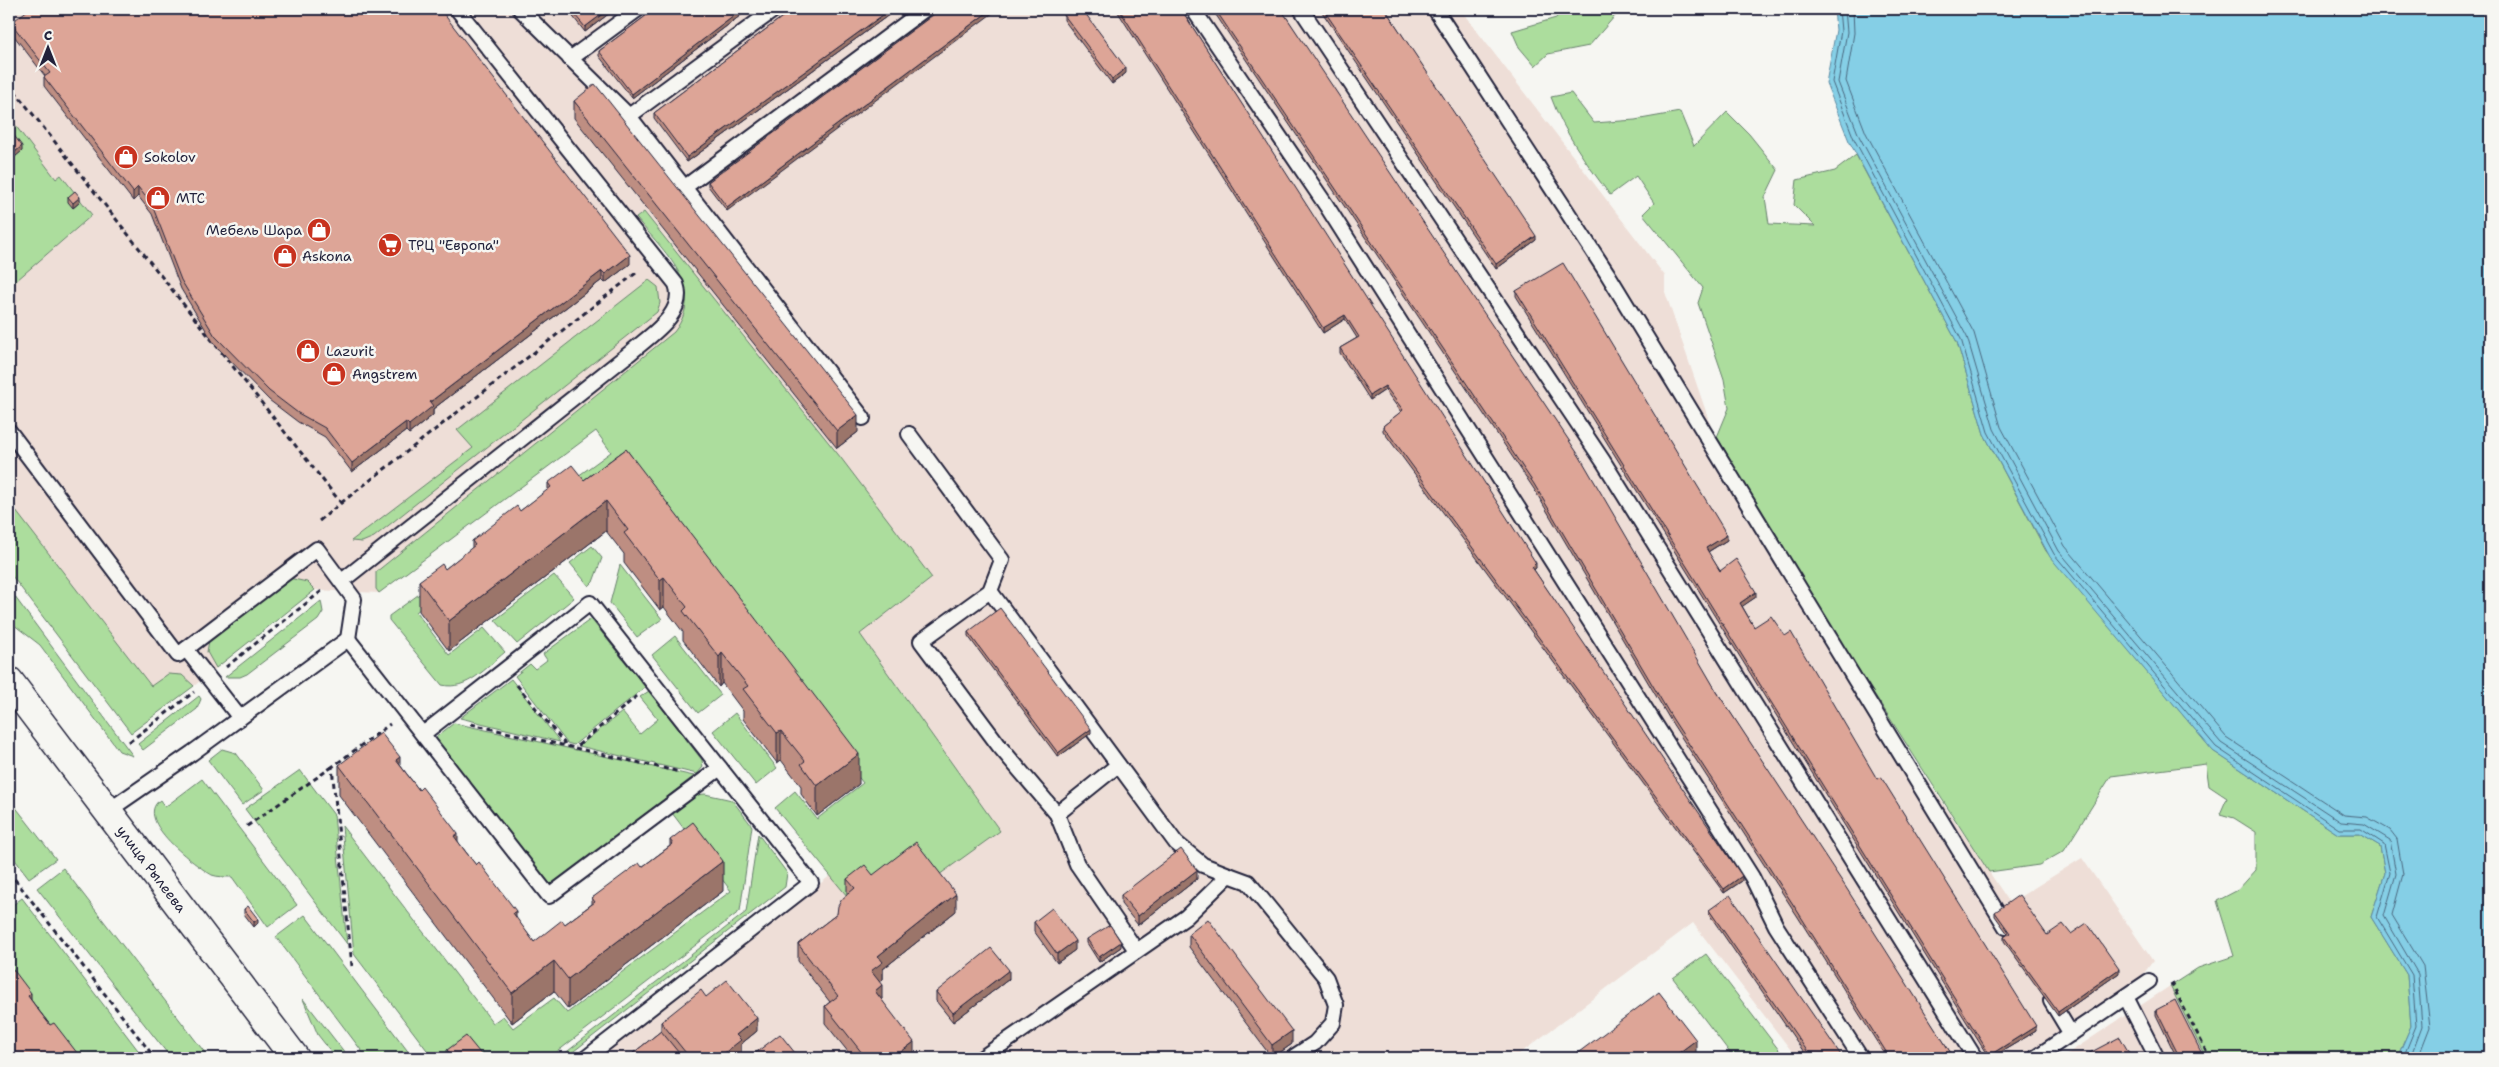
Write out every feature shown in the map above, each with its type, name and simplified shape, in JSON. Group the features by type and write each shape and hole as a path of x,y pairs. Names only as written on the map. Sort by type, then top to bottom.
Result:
{"main road":[{"name":"улица Рылеева","path":"9,681 295,1058"}],"lane":[{"path":"340,579 630,353 669,318 679,300 676,284 457,9"},
{"path":"520,9 629,116 863,418"},
{"path":"570,59 638,9"},
{"path":"629,116 775,9"},
{"path":"685,187 926,9"},
{"path":"1192,9 1337,222 1752,877 1776,926 1861,1058"},
{"path":"1302,9 1603,461 1975,1058"},
{"path":"1435,9 1607,273 2014,941"},
{"path":"9,432 178,655 317,549 354,599 348,639 108,811"},
{"path":"909,434 1002,560 990,591 921,641 1000,747 1057,814 1077,864 1136,950"},
{"path":"990,591 1176,843 1203,865 1248,882 1326,978 1336,1005 1333,1023 1315,1043 1295,1056"},
{"path":"423,734 506,671 590,603 812,883 586,1058"},
{"path":"348,639 549,896 720,768"},
{"path":"186,649 240,718"},
{"path":"1057,814 1118,766"},
{"path":"982,1058 1186,917 1229,875"},
{"path":"2039,1057 2149,981"},
{"path":"2045,992 2071,1034"},
{"path":"2126,997 2157,1058"}],"path":[{"path":"9,84 340,503"},
{"path":"320,521 340,503 636,273"},
{"path":"129,742 340,579"},
{"path":"506,671 565,745"},
{"path":"575,748 653,683"},
{"path":"247,826 332,767 406,712"},
{"path":"444,718 707,778"},
{"path":"332,767 352,966"},
{"path":"9,872 155,1058"},
{"path":"2149,981 2166,977 2176,992 2210,1058"}],"shaded area":[{"path":"9,9 1460,9 1665,276 1665,292 1713,432 1701,443 2010,903 2082,858 2153,961 2133,988 2024,1058 1797,1058 1693,923 1514,1058 600,1058 831,875 1000,831 860,634 932,578 644,212 636,217 684,281 687,308 682,322 675,332 377,571 376,589 379,593 314,590 194,686 131,733 9,572 9,287 92,215 61,175 56,179 17,130 9,134"},
{"path":"2170,986 2206,1058 2061,1058"}],"green space":[{"path":"1564,9 1621,9 1589,46 1548,54 1535,66 1519,47 1512,31 1556,18"},
{"path":"1571,93 1594,123 1635,120 1680,112 1694,146 1727,112 1749,134 1778,170 1765,197 1769,224 1815,226 1794,205 1797,180 1835,171 1856,155 1957,342 1984,434 2046,551 2213,751 2338,834 2360,834 2380,846 2385,873 2371,917 2407,975 2411,1026 2397,1058 2206,1058 2170,986 2198,968 2234,956 2217,901 2238,890 2256,870 2256,832 2234,818 2220,814 2227,798 2209,786 2206,764 2111,776 2064,851 2039,865 1989,872 1824,616 1717,437 1729,408 1724,379 1698,303 1703,288 1643,214 1654,203 1636,176 1610,195 1585,160 1569,136 1551,97"},
{"path":"9,117 56,179 61,175 92,215 9,287 9,162 22,151 9,134"},
{"path":"644,212 841,458 932,578 860,634 1000,831 932,880 847,896 775,808 795,791 817,819 863,783 627,476 541,503 611,452 596,431 379,593 376,589 376,572 674,332 683,316 686,300 684,285 669,257 636,218"},
{"path":"649,280 658,287 660,303 657,312 374,537 362,542 351,541 473,448 457,430"},
{"path":"9,502 151,686 168,674 182,675 194,686 131,733 9,572"},
{"path":"592,546 602,558 593,582 589,586 570,563"},
{"path":"620,565 662,619 637,637 610,603"},
{"path":"554,575 574,598 517,644 495,620"},
{"path":"289,578 307,582 315,590 216,668 207,652 209,640"},
{"path":"433,584 440,593 416,612 449,655 484,628 505,652 484,671 460,684 442,685 389,620 389,616"},
{"path":"9,589 133,756 119,751 40,645 9,621"},
{"path":"321,601 323,612 318,620 247,674 240,677 225,677"},
{"path":"591,619 645,687 574,745 567,743 515,676 530,664 535,669 547,660 543,654"},
{"path":"675,636 721,695 698,713 652,655"},
{"path":"511,679 560,742 460,718"},
{"path":"649,691 702,760 703,767 697,774 579,746 622,712 640,734 658,719 640,697"},
{"path":"199,696 201,699 197,709 143,750 138,744"},
{"path":"735,713 777,768 756,785 713,731"},
{"path":"454,723 694,776 551,887 435,738"},
{"path":"222,749 236,753 264,790 242,805 208,760"},
{"path":"300,770 334,815 347,944 245,809"},
{"path":"202,779 297,905 268,927 232,877 212,875 193,862 170,842 154,819 154,809 160,800 165,807"},
{"path":"705,794 732,800 752,826 740,911 549,1058 433,1058 354,954 342,826 493,1023 503,1016 513,1028 554,998 567,1013 731,891 672,813 696,795"},
{"path":"14,805 56,859 29,878 9,852 9,809"},
{"path":"758,834 787,873 785,887 565,1058 559,1058 746,912"},
{"path":"63,868 209,1058 171,1058 37,888"},
{"path":"22,898 144,1058 72,1058 9,977 9,908"},
{"path":"305,915 413,1058 367,1058 276,937"},
{"path":"1706,954 1785,1058 1734,1058 1673,978"},
{"path":"303,999 349,1058 336,1058 318,1035"}],"water":[{"path":"1834,9 2490,9 2490,1058 2397,1058 2411,1026 2407,975 2371,917 2385,873 2380,846 2360,834 2338,834 2213,751 2050,557 1984,434 1957,342 1849,141 1826,83 1836,30"}],"building":[{"name":"ТРЦ \"Европа\"","path":"29,9 440,9 630,255 605,274 602,271 430,402 433,406 409,425 406,422 352,463 325,428 298,413 269,391 215,336 181,280 152,205 138,187 133,192 44,77 50,73 11,23"},
{"path":"570,9 609,9 585,27"},
{"path":"655,9 743,9 632,94 599,51"},
{"path":"793,9 891,9 687,157 654,113"},
{"path":"941,9 992,9 727,207 708,182"},
{"path":"1073,9 1082,9 1126,68 1112,79 1064,15"},
{"path":"1119,9 1181,9 1536,563 1532,567 1742,876 1724,889 1383,426 1403,410 1385,386 1370,395 1340,348 1359,337 1345,315 1323,328"},
{"path":"1215,9 1281,9 1580,457 1717,692 1845,886 1954,1058 1890,1058 1672,718 1534,484"},
{"path":"1323,9 1385,9 1536,236 1496,264"},
{"path":"595,84 858,415 837,431 574,101"},
{"path":"9,129 22,146 9,157"},
{"path":"75,191 80,197 73,203 68,197"},
{"path":"1563,263 1727,535 1706,548 1720,571 1736,559 1756,592 1740,603 1754,627 1771,616 1785,636 1791,632 1877,779 1881,777 2036,1026 1990,1055 1516,291"},
{"path":"626,449 859,754 817,786 801,764 805,761 781,731 777,733 743,689 748,686 722,653 719,657 683,611 687,607 664,577 660,580 624,533 628,530 606,501 449,621 419,581 442,564 445,569 475,545 472,541 517,506 520,511 551,487 548,483 572,465 584,480"},
{"path":"1000,608 1091,729 1058,753 968,632"},
{"path":"381,733 400,757 396,760 419,790 422,787 458,834 454,836 476,865 479,862 516,911 513,913 534,942 562,920 565,924 595,902 592,898 639,863 642,867 673,844 670,840 693,822 723,861 568,979 554,961 512,993 339,765"},
{"path":"916,842 956,894 878,956 883,962 871,971 882,985 875,991 914,1042 893,1058 866,1058 825,1006 838,996 798,944 837,914 838,906 842,899 855,888 847,879 865,865 873,875"},
{"path":"1181,849 1197,870 1138,916 1121,895"},
{"path":"1730,895 1843,1058 1812,1058 1709,910"},
{"path":"2019,895 2047,935 2063,924 2071,934 2087,923 2119,969 2058,1012 2004,937 2010,933 1995,912"},
{"path":"248,906 258,919 254,922 244,909"},
{"path":"1052,908 1075,941 1057,954 1034,922"},
{"path":"1208,919 1292,1031 1272,1045 1189,934"},
{"path":"1110,925 1121,942 1099,957 1087,939"},
{"path":"991,948 1009,970 953,1013 936,992"},
{"path":"9,964 31,993 28,996 39,1011 50,1025 54,1023 81,1058 18,1058 9,1046"},
{"path":"727,980 757,1018 736,1035 741,1040 718,1058 690,1058 661,1022 701,990 706,997"},
{"path":"1659,992 1696,1040 1672,1058 1571,1058"},
{"path":"2175,1000 2204,1058 2180,1058 2156,1010"},
{"path":"661,1031 683,1058 627,1058"},
{"path":"780,1034 799,1058 749,1058"},
{"path":"466,1036 484,1058 454,1058 447,1050"},
{"path":"2120,1037 2132,1058 2080,1058"}],"place":[{"name":"Sokolov","path":"126,157"},
{"name":"МТС","path":"158,198"},
{"name":"Мебель Шара","path":"319,230"},
{"name":"ТРЦ \"Европа\"","path":"390,245"},
{"name":"Askona","path":"285,256"},
{"name":"Lazurit","path":"308,351"},
{"name":"Angstrem","path":"334,374"}]}
